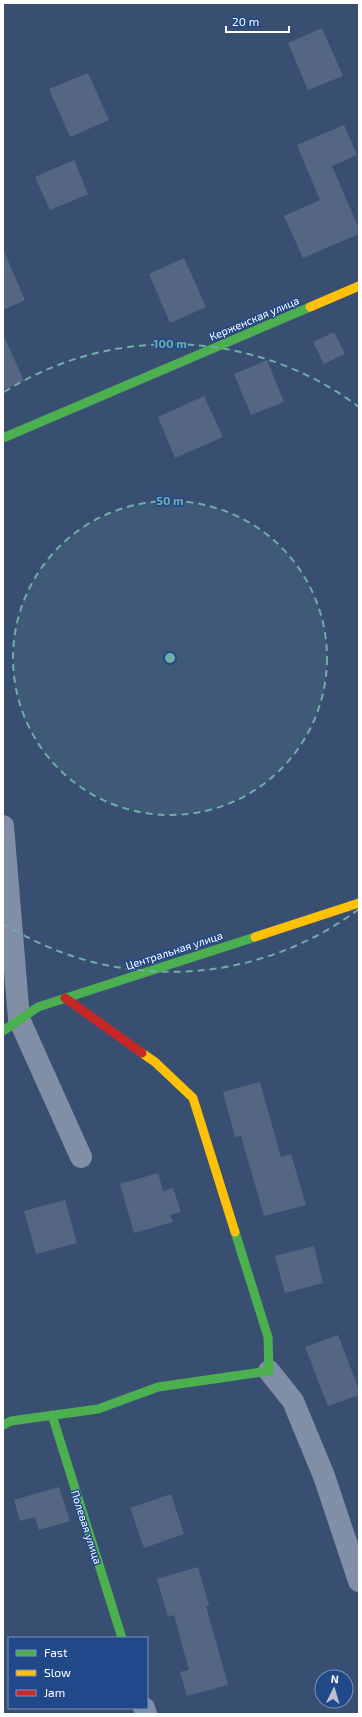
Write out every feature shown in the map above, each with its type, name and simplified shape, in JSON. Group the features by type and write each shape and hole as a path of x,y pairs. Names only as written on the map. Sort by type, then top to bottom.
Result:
{"street":[{"name":"Керженская улица","path":"3,438 359,286"},
{"path":"3,826 11,1025 81,1157"},
{"name":"Центральная улица","path":"11,1025 38,1007 359,903"},
{"path":"65,998 155,1062 193,1098 268,1337 269,1371 293,1401 324,1476 359,1581"},
{"path":"3,1425 11,1421 98,1409 158,1387 269,1371"},
{"name":"Полевая улица","path":"52,1416 122,1637"}],"building":[{"path":"322,28 343,76 308,90 288,43"},
{"path":"88,73 109,120 70,137 49,89"},
{"path":"344,125 357,155 332,166 359,229 359,234 303,258 284,216 320,200 297,145"},
{"path":"74,160 88,194 50,210 35,177"},
{"path":"3,249 25,300 3,310"},
{"path":"184,258 206,307 170,323 149,274"},
{"path":"334,332 345,354 324,364 313,342"},
{"path":"3,334 24,381 3,390"},
{"path":"267,360 284,402 251,415 234,374"},
{"path":"204,396 223,437 175,458 158,417"},
{"path":"260,1082 281,1157 291,1154 306,1205 264,1216 241,1136 235,1137 223,1092"},
{"path":"158,1173 163,1191 173,1188 181,1212 170,1215 173,1222 134,1233 120,1184"},
{"path":"65,1200 77,1243 36,1254 24,1211"},
{"path":"314,1246 323,1283 285,1293 275,1256"},
{"path":"338,1335 359,1390 359,1395 328,1406 305,1347"},
{"path":"59,1487 70,1521 39,1530 35,1517 20,1521 14,1500"},
{"path":"171,1494 184,1534 144,1548 130,1508"},
{"path":"198,1567 209,1605 206,1606 228,1685 187,1696 180,1672 189,1670 174,1615 168,1617 157,1579"}],"traffic: fast":[{"path":"3,438 310,307"},
{"path":"3,1031 38,1007 255,937"},
{"path":"3,1425 11,1421 98,1409 158,1387 269,1371 268,1337 235,1232"},
{"path":"52,1415 122,1637"}],"traffic: slow":[{"path":"310,307 359,286"},
{"path":"255,937 359,903"},
{"path":"142,1053 155,1062 193,1098 235,1232"}],"traffic: jam":[{"path":"65,998 142,1053"}]}
